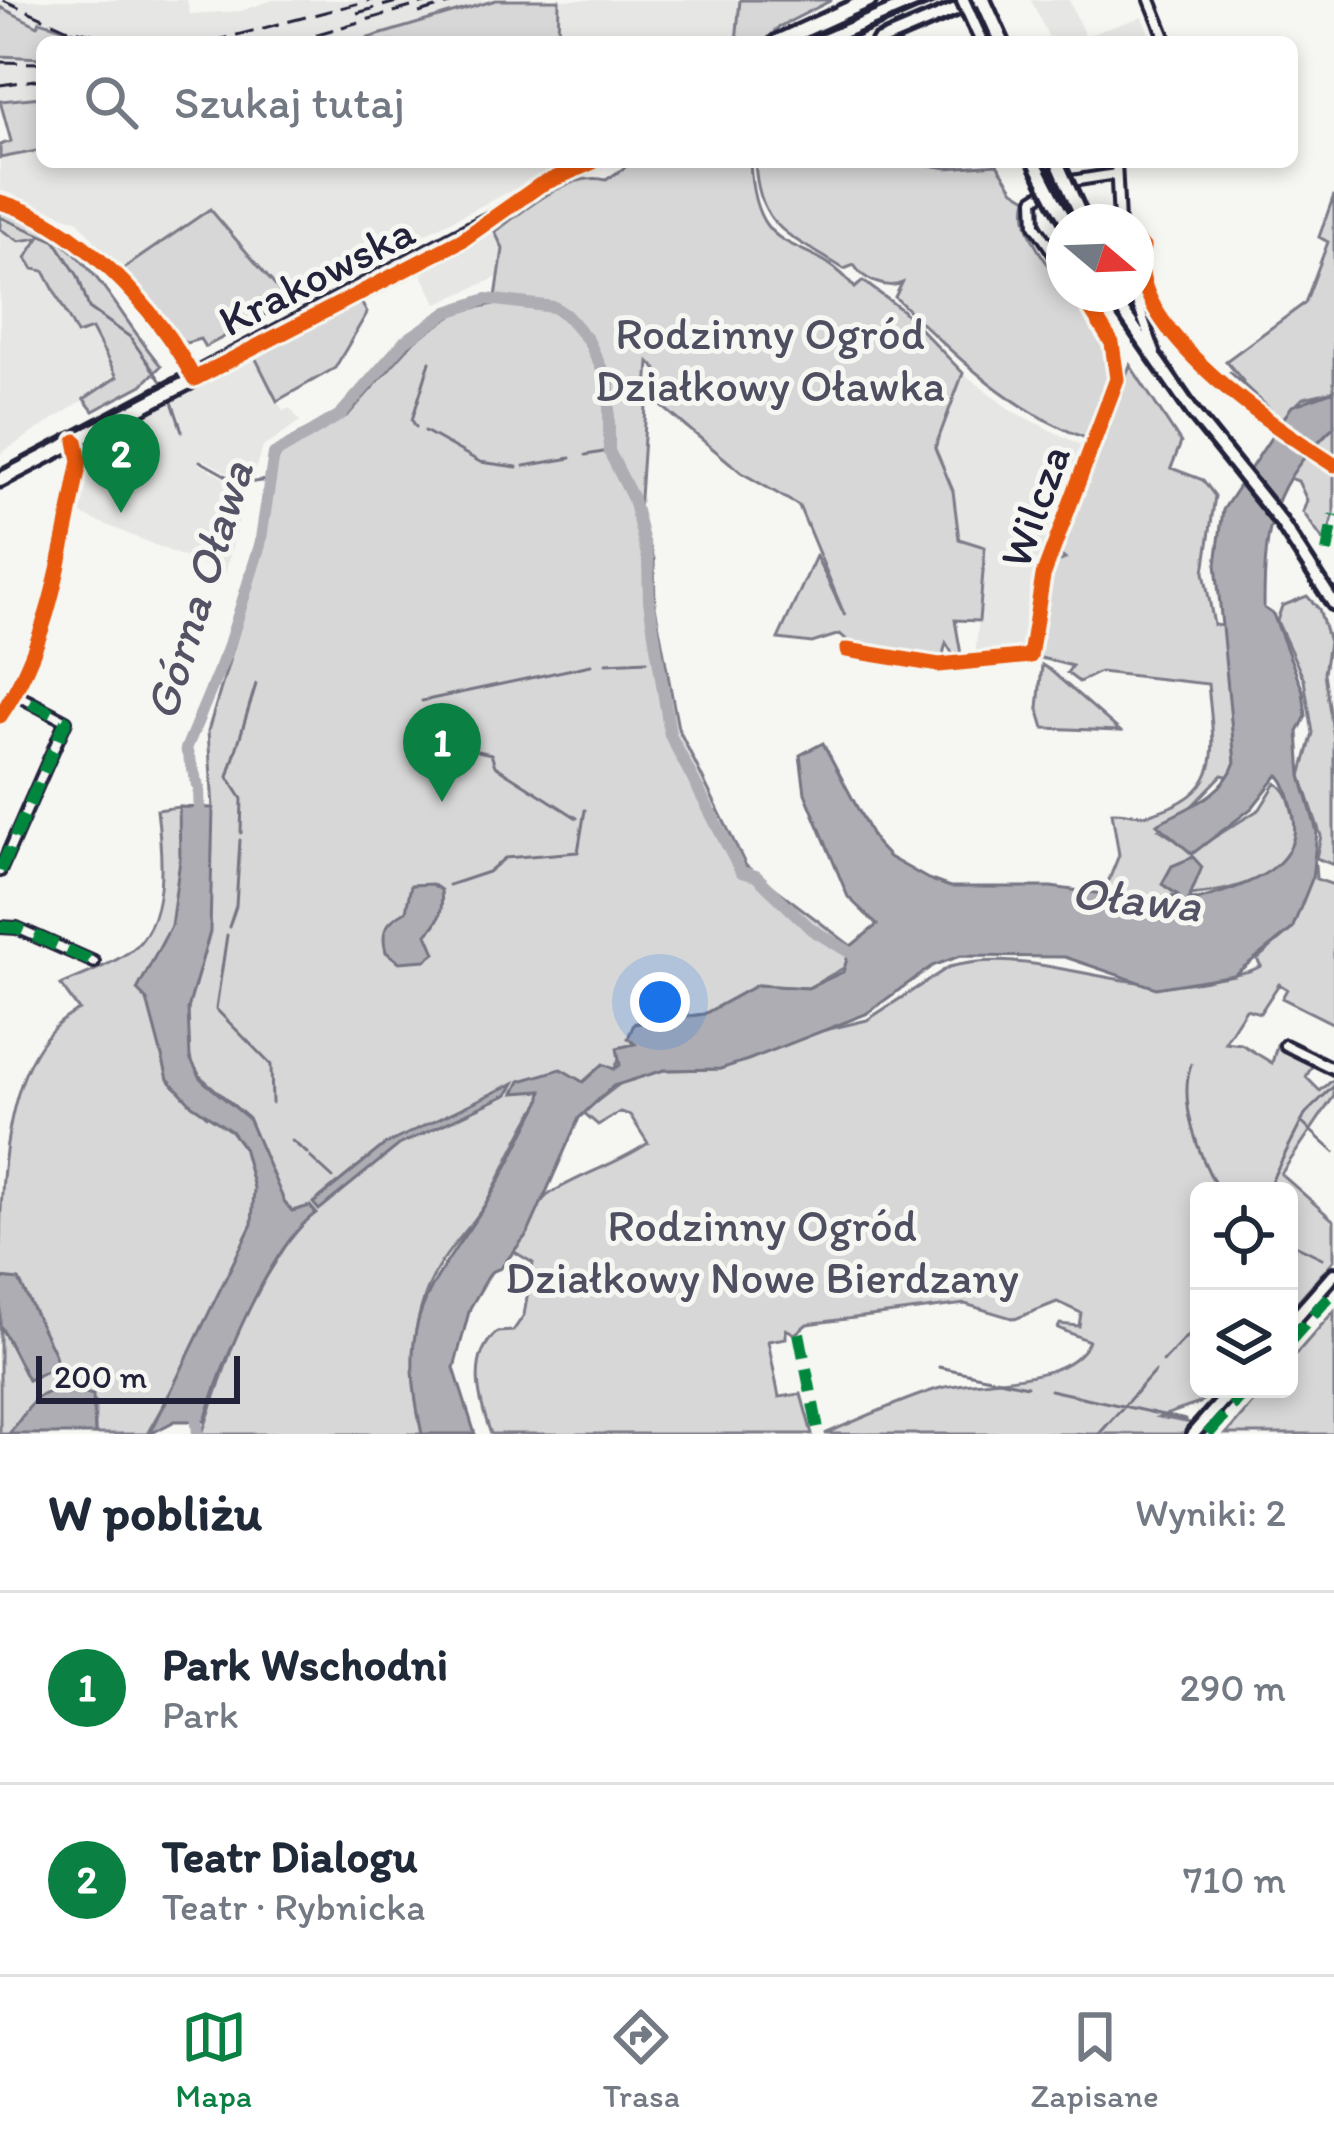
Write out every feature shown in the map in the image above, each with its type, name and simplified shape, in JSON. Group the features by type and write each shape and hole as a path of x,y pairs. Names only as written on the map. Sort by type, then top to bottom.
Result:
{"main road":[{"path":"839,36 918,0"},
{"path":"963,0 979,36"},
{"path":"893,36 980,0 999,36"},
{"path":"790,36 864,2"},
{"path":"906,36 915,27"},
{"name":"Krakowska","path":"0,480 462,240 540,185 579,168"},
{"path":"1038,168 1057,204"},
{"path":"1060,168 1076,204"},
{"path":"0,202 43,218 89,249 194,380"},
{"path":"1125,312 1194,413 1281,522 1334,604"},
{"path":"1298,1315 1334,1274"},
{"path":"1193,1434 1225,1398"}],"street":[{"path":"1150,0 1165,36"},
{"path":"1116,168 1118,204"},
{"path":"1046,241 1035,225 1034,199 1059,183 1116,174"},
{"name":"Wilcza","path":"847,650 939,665 1030,656 1043,576 1117,379 1115,355 1091,312"},
{"path":"1141,312 1160,364"},
{"path":"0,716 15,694 53,589 80,461 76,441"},
{"path":"0,871 66,721 15,694"},
{"path":"0,927 17,928 94,962"},
{"path":"1285,1046 1334,1069"}],"shaded area":[{"path":"0,0 187,0 190,14 241,11 272,0 496,0 375,36 70,36 0,7"},
{"path":"559,0 740,0 737,36 558,36"},
{"path":"1031,0 1069,0 1085,36 1048,36"},
{"path":"1142,17 1150,36 1085,36"},
{"path":"0,56 36,58 36,98 0,101"},
{"path":"36,151 36,168 557,168 289,302 210,209 120,271 78,221 0,190 0,158"},
{"path":"0,219 40,235 117,378 0,454"},
{"path":"495,232 503,249 500,276 437,304 420,271"},
{"path":"255,357 283,411 290,408 300,421 263,447 254,473 242,481 203,459 198,463 239,487 243,504 225,574 75,512 90,443"},
{"path":"963,373 1012,411 1087,448 1036,584 1029,645 1021,654 975,660 985,547 959,539 953,491 935,448"},
{"path":"1334,391 1334,426 1285,486 1266,552 1264,608 1273,614 1303,691 1306,716 1298,732 1301,776 1317,832 1312,879 1292,929 1234,975 1156,988 1065,957 960,956 932,966 866,1014 748,1060 720,1069 664,1070 613,1086 579,1118 528,1233 501,1268 491,1272 470,1308 454,1368 475,1434 422,1434 413,1364 420,1313 444,1266 498,1184 540,1102 542,1091 514,1093 520,1081 561,1069 583,1082 603,1064 614,1069 620,1065 617,1048 635,1044 628,1038 634,1024 704,1014 757,985 808,988 843,972 851,946 877,925 848,897 805,793 800,755 823,743 876,843 889,857 950,887 1051,887 1162,902 1178,895 1162,884 1172,866 1193,857 1202,867 1189,898 1197,900 1252,881 1282,860 1295,829 1288,794 1278,775 1252,808 1192,854 1157,824 1213,792 1235,762 1216,564 1223,510 1292,406"},
{"path":"179,807 213,808 210,932 188,1009 190,1058 202,1080 248,1118 285,1203 292,1211 310,1206 316,1213 265,1278 235,1339 205,1421 175,1421 150,1434 252,1224 254,1188 243,1147 231,1131 192,1105 168,1079 147,1000 137,990 171,926 180,860"},
{"path":"432,884 442,897 438,919 427,934 435,953 426,960 399,962 386,952 387,927 406,911 411,885"},
{"path":"514,1083 508,1094 399,1145 319,1210 313,1203 384,1145"},
{"path":"0,1278 19,1280 55,1355 57,1366 28,1380 0,1325"},
{"path":"59,1387 93,1395 95,1434 9,1434 36,1398"}],"green space":[{"path":"496,0 559,0 558,36 375,36"},
{"path":"740,0 832,0 770,36 737,36"},
{"path":"0,7 38,26 40,21 89,36 36,36 36,58 0,56"},
{"path":"36,98 36,151 0,158 0,145 11,141 0,101"},
{"path":"624,168 751,168 762,218 773,232 837,270 855,288 863,281 902,310 963,373 935,448 953,491 959,539 985,547 979,621 955,620 962,660 957,661 946,643 941,662 858,650 840,634 812,643 778,639 816,556 845,616 799,506 742,473 658,403 657,370 649,362 639,513 654,559 655,606 678,728 746,866 851,946 847,966 808,988 757,985 704,1014 635,1023 636,1043 624,1049 614,1070 600,1070 583,1083 566,1074 552,1087 484,1206 440,1264 426,1293 414,1352 422,1434 202,1434 244,1313 294,1232 248,1118 195,1072 186,1034 207,809 213,808 208,731 260,558 273,466 282,452 348,415 415,340 459,311 495,304 503,249 495,232 562,187 606,180"},
{"name":"Rodzinny Ogród Działkowy Oławka","path":"756,168 1000,168 1014,190 1027,198 1026,219 1046,262 1046,312 1084,312 1104,345 1108,386 1091,440 1010,398 963,361 895,297 902,283 875,282 854,265 844,269 793,238 763,203"},
{"path":"1334,195 1334,391 1303,398 1278,423 1240,388 1243,381 1226,361 1305,303 1328,242 1319,237"},
{"path":"210,209 289,302 205,347 200,339 186,343 175,336 120,271"},
{"path":"0,210 55,237 94,275 161,366 142,385 93,411 84,399 117,377 92,329 77,334 44,271 33,269 26,258 39,238 19,241 0,229"},
{"path":"361,302 367,313 335,368 277,401 255,357"},
{"path":"1130,365 1181,443 1171,468 1203,480 1215,496 1204,572 1214,625 1223,626 1235,762 1230,777 1222,775 1189,809 1159,829 1192,851 1260,809 1276,783 1289,801 1295,835 1279,865 1245,884 1189,895 1195,885 1188,861 1172,866 1162,884 1179,896 1131,899 1106,887 1119,855 1112,812 1150,814 1175,805 1204,781 1213,749 1208,684 1100,672 1079,682 1067,673 1072,666 1037,657 1043,597 1055,563 1065,559 1060,555"},
{"path":"1334,426 1334,514 1325,543 1303,512 1307,500 1298,481 1286,477"},
{"path":"1307,596 1319,609 1329,642 1324,673 1334,738 1334,865 1316,858 1321,836 1301,776 1313,733 1304,680 1277,621 1282,606"},
{"path":"1042,665 1120,731 1044,728 1038,708"},
{"path":"196,809 168,1079 207,1116 230,1114 276,1204 147,1434 95,1434 95,1402 23,1418 9,1434 0,1434 0,1325 28,1380 57,1366 19,1281 0,1278 4,1166 19,1089 33,1056 53,1029 79,1010 61,985 104,966 142,940 160,886 157,810"},
{"name":"Rodzinny Ogród Działkowy Nowe Bierdzany","path":"1315,864 1316,879 1334,885 1334,1024 1282,998 1287,989 1279,984 1260,1013 1246,1009 1225,1042 1241,1044 1272,1063 1277,1045 1313,1064 1306,1077 1320,1091 1334,1079 1334,1096 1281,1174 1290,1182 1190,1182 1190,1398 1205,1398 1159,1417 1197,1424 1188,1434 825,1434 937,1389 1062,1366 1089,1341 1058,1328 1060,1324 1079,1326 1081,1313 1057,1302 1015,1319 965,1304 807,1324 795,1334 786,1329 786,1338 768,1341 779,1397 801,1394 812,1434 491,1434 478,1380 482,1354 497,1332 513,1331 524,1315 533,1263 513,1251 548,1195 648,1143 630,1115 620,1112 598,1125 583,1112 626,1079 664,1070 720,1069 804,1035 867,1020 949,967 1018,962 1118,979 1185,983 1261,966 1257,959 1292,929"},
{"path":"1298,1189 1334,1221 1334,1260 1298,1301"},
{"path":"1334,1311 1334,1434 1226,1434 1257,1398 1298,1398 1298,1352"}],"waterway":[{"path":"0,217 55,241 78,276 89,308 130,337 167,390"},
{"name":"Górna Oława","path":"200,823 199,788 186,749 227,651 260,545 274,454 340,415 405,341 448,312 487,299 554,307 588,340 609,384 609,451 633,499 648,559 649,601 670,735 741,872 756,876 811,929 861,959"},
{"path":"416,427 412,420 430,362"},
{"path":"1230,372 1272,411"},
{"path":"171,399 182,431"},
{"path":"425,431 480,462 517,467"},
{"path":"586,455 609,451"},
{"path":"524,466 571,458"},
{"path":"200,461 241,484 267,480"},
{"path":"606,663 647,661"},
{"name":"Górna Oława","path":"656,664 662,664"},
{"path":"422,701 591,665"},
{"path":"241,833 242,799 228,777 256,684"},
{"path":"478,751 491,754 495,766 577,818"},
{"path":"449,885 488,872 505,858 578,852 585,810"},
{"path":"229,927 236,906 240,840"},
{"path":"227,935 216,1009 271,1065 272,1103"},
{"path":"1191,1064 1189,1112 1214,1182"},
{"path":"1271,1182 1306,1113 1334,1086"},
{"path":"1301,1122 1334,1152"},
{"path":"292,1141 307,1153"},
{"path":"310,1157 333,1178"},
{"path":"1298,1246 1322,1258"},
{"path":"1163,1362 1190,1333"},
{"path":"939,1367 1027,1386"},
{"path":"1099,1434 1155,1371"},
{"path":"1050,1390 1186,1420"},
{"name":"Górna Oława","path":"195,1405 198,1434"}],"tram line":[{"path":"859,36 942,0"},
{"path":"0,469 496,206 582,168"}],"railway":[{"path":"3,0 66,28 101,36"},
{"path":"233,36 371,0"},
{"path":"357,13 404,0"},
{"path":"311,36 435,0"},
{"path":"419,13 463,0"},
{"path":"0,62 36,63"},
{"path":"0,85 36,80"}],"marked path":[{"path":"1327,552 1334,515"},
{"path":"0,871 66,721 18,696"},
{"path":"0,927 17,928 94,962"},
{"path":"1298,1332 1334,1291"},
{"path":"799,1333 819,1434"},
{"path":"1208,1434 1240,1398"}],"cycle path":[{"path":"0,202 58,229 113,272 159,325 194,379 462,240 540,185 579,168"},
{"path":"1154,305 1179,342 1210,373 1243,402 1334,465"},
{"path":"847,650 939,665 1030,656 1043,576 1117,379 1112,343 1092,312"},
{"path":"0,716 31,657 52,593 80,461 76,441"}],"place":[{"name":"Teatr Dialogu","path":"121,513"},
{"name":"Park Wschodni","path":"442,802"}],"water label":[{"name":"Oława","path":"1136,898"}]}
